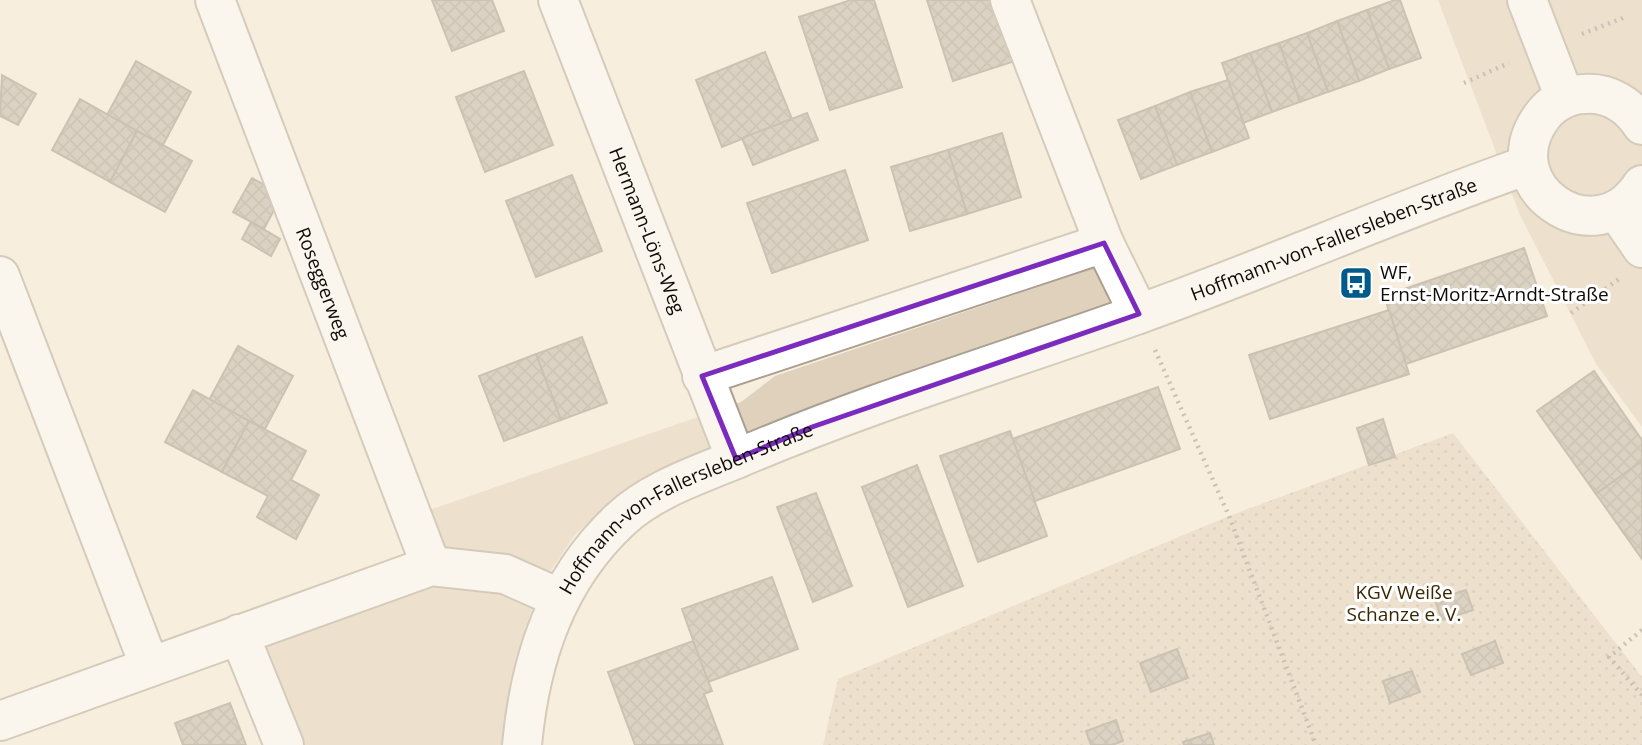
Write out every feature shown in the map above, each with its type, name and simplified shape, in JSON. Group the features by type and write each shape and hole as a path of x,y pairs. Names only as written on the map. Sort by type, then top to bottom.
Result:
{"street":[{"name":"Roseggerweg","path":"215,0 431,566"},
{"name":"Hermann-Löns-Weg","path":"558,0 736,459"},
{"path":"1010,0 1104,243 1139,314"},
{"path":"1527,0 1565,98"},
{"path":"1629,197 1601,215 1569,213 1542,194 1533,181 1528,165 1528,145 1535,125 1547,109 1565,98 1590,94 1616,100 1630,109 1642,125"},
{"name":"Hoffmann-von-Fallersleben-Straße","path":"0,721 431,566 505,574 559,598 584,556 624,517 671,487 812,427 1139,314 1528,165"},
{"path":"1629,197 1632,262"},
{"path":"702,376 1104,243"},
{"path":"0,276 150,667"},
{"path":"522,745 534,666 559,598"},
{"path":"239,634 284,745"}],"path":[{"path":"1575,36 1623,18"},
{"path":"1464,83 1519,58"},
{"path":"1571,313 1632,262"},
{"path":"1139,314 1229,516 1316,745"},
{"path":"1642,631 1609,657 1642,695"}],"highlighted area":[{"path":"1104,243 1139,314 812,427 736,459 702,376"}],"green space":[{"path":"1438,0 1642,0 1642,427 1596,364 1520,215"},
{"path":"1097,267 1111,303 764,427 657,472 610,501 574,536 539,588 516,657 503,745 284,745 239,634 431,566 412,516 741,402 775,376"},
{"name":"KGV Weiße Schanze e. V.","path":"1453,433 1642,677 1642,745 823,745 838,679 1229,516"}],"building":[{"path":"432,0 492,0 504,31 452,51"},
{"path":"851,0 874,0 902,87 830,110 799,17"},
{"path":"927,0 1002,0 1021,59 953,81"},
{"path":"1400,0 1421,58 1389,69 1367,10"},
{"path":"1367,10 1389,69 1359,81 1337,21"},
{"path":"1337,21 1359,81 1328,92 1307,33"},
{"path":"1307,33 1328,92 1300,102 1279,43"},
{"path":"1279,43 1300,102 1272,112 1250,53"},
{"path":"765,52 792,119 722,147 696,80"},
{"path":"1250,53 1272,112 1243,123 1222,63"},
{"path":"136,61 191,92 163,145 107,115"},
{"path":"524,71 553,145 485,172 456,97"},
{"path":"2,75 36,94 18,125 0,116"},
{"path":"1228,80 1249,138 1212,152 1190,92"},
{"path":"1190,92 1212,152 1177,165 1155,106"},
{"path":"80,99 137,131 110,182 52,150"},
{"path":"1155,106 1177,165 1141,179 1118,120"},
{"path":"807,113 818,140 753,165 742,138"},
{"path":"137,131 192,161 165,212 110,182"},
{"path":"1002,133 1021,197 967,214 948,150"},
{"path":"948,150 967,214 910,231 891,167"},
{"path":"845,170 868,240 772,273 747,203"},
{"path":"572,175 602,251 536,277 506,201"},
{"path":"252,178 282,195 264,229 233,212"},
{"path":"251,222 280,239 271,256 242,239"},
{"path":"1524,248 1547,316 1406,364 1384,296"},
{"path":"1389,310 1409,374 1270,419 1249,355"},
{"path":"582,337 607,403 561,420 536,354"},
{"path":"238,346 293,376 265,429 209,400"},
{"path":"536,354 561,420 504,441 479,376"},
{"path":"1594,371 1642,440 1642,461 1596,494 1537,411"},
{"path":"1158,387 1180,449 1035,501 1012,439"},
{"path":"193,390 249,421 222,472 165,442"},
{"path":"1383,419 1395,457 1369,465 1357,428"},
{"path":"249,421 306,451 291,480 319,495 296,539 257,517 268,496 222,472"},
{"path":"1010,431 1047,536 978,562 940,456"},
{"path":"1642,461 1642,559 1596,494"},
{"path":"917,465 963,586 908,607 862,487"},
{"path":"816,493 852,586 813,602 777,507"},
{"path":"772,577 798,649 708,682 682,609"},
{"path":"1466,590 1473,610 1442,620 1435,600"},
{"path":"693,641 712,691 704,694 723,745 635,745 608,672"},
{"path":"1495,641 1503,663 1471,675 1462,654"},
{"path":"1177,649 1188,678 1151,692 1140,663"},
{"path":"1412,671 1420,692 1390,703 1383,681"},
{"path":"230,703 246,745 183,745 175,723"},
{"path":"1116,720 1123,741 1112,745 1091,745 1086,731"},
{"path":"1210,733 1214,745 1184,745 1183,742"}],"place":[{"name":"WF, Ernst-Moritz-Arndt-Straße","path":"1356,283"}]}
